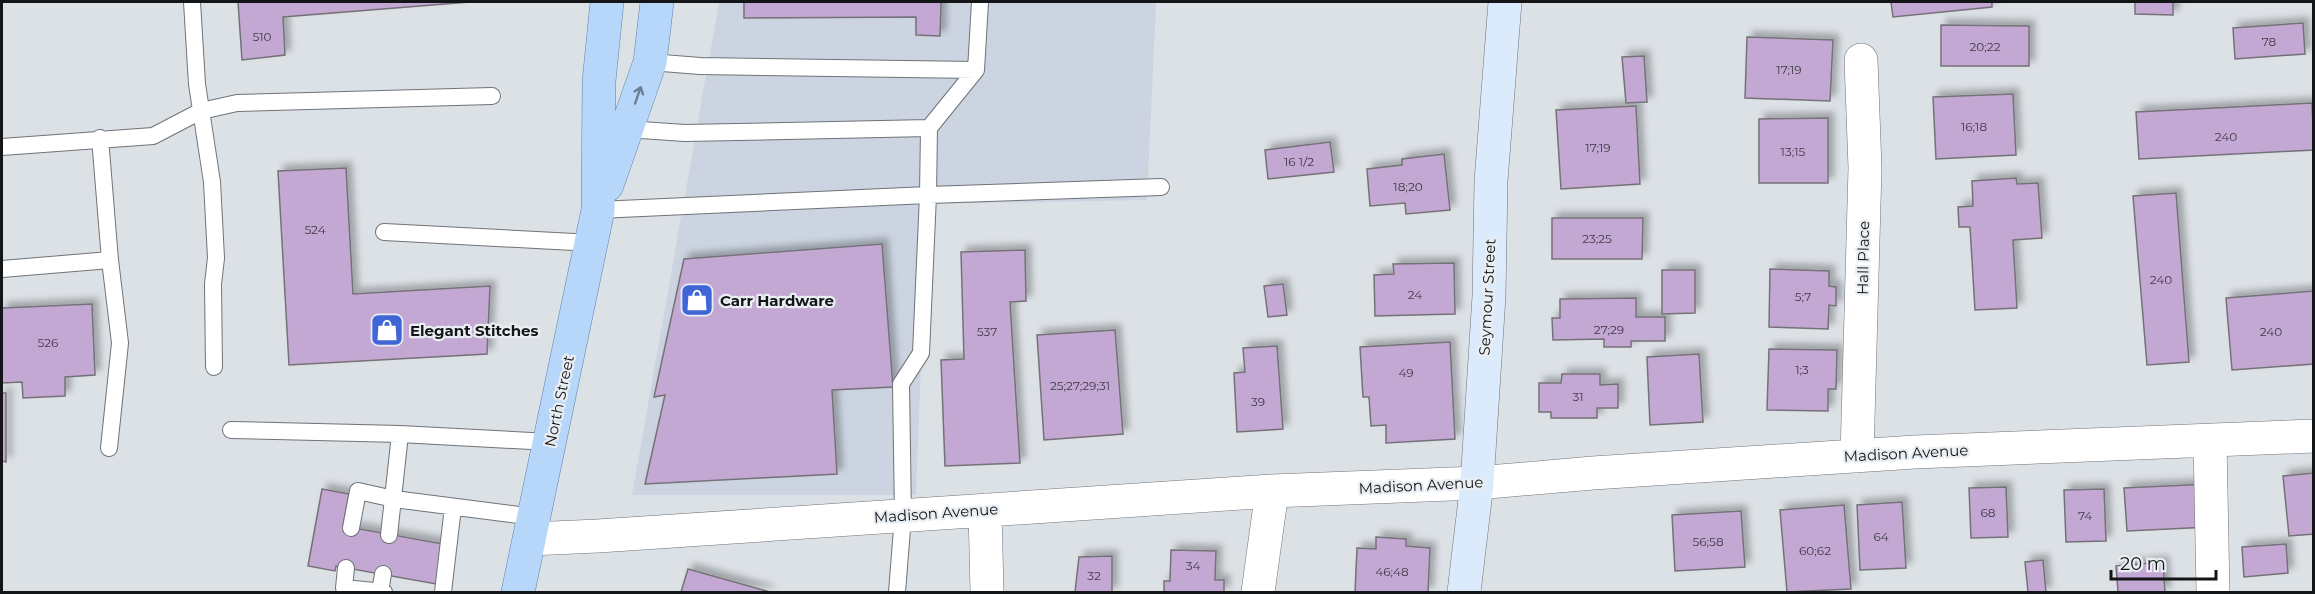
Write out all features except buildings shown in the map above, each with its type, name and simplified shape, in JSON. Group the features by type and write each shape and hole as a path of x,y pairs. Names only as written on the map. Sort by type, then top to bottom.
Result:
{"main road":[{"name":"North Street","path":"518,592 593,243 598,210 599,81 607,2"},
{"name":"North Street","path":"598,210 650,62 657,2"}],"street":[{"name":"Seymour Street","path":"1464,592 1477,483 1489,296 1491,181 1505,2"},
{"name":"Hall Place","path":"1857,456 1865,168 1862,60"},
{"name":"Madison Avenue","path":"532,528 598,536 1272,491 1477,483 1857,456 2313,436"},
{"path":"2210,441 2213,592"},
{"path":"1258,592 1272,491"},
{"path":"985,510 987,592"}],"lane":[{"path":"192,2 197,84 212,182 216,258 213,284 214,367"},
{"path":"897,592 903,516 901,384 921,353 929,128 976,70 980,2"},
{"path":"650,62 700,66 976,70"},
{"path":"2,147 100,138 153,136 201,111 237,103 492,96"},
{"path":"626,129 685,133 929,128"},
{"path":"100,138 110,260 120,343 109,448"},
{"path":"598,210 1161,187"},
{"path":"384,232 593,243"},
{"path":"2,268 110,260"},
{"path":"231,430 400,434 550,442"},
{"path":"389,535 400,434"},
{"path":"351,528 358,492 453,507 532,528"},
{"path":"443,592 453,507"},
{"path":"346,568 344,588 381,592 383,574"}],"shaded area":[{"path":"719,2 1156,2 1147,200 927,204 916,495 632,495"}],"place":[{"name":"Carr Hardware","path":"697,300"},
{"name":"Elegant Stitches","path":"387,330"}]}
